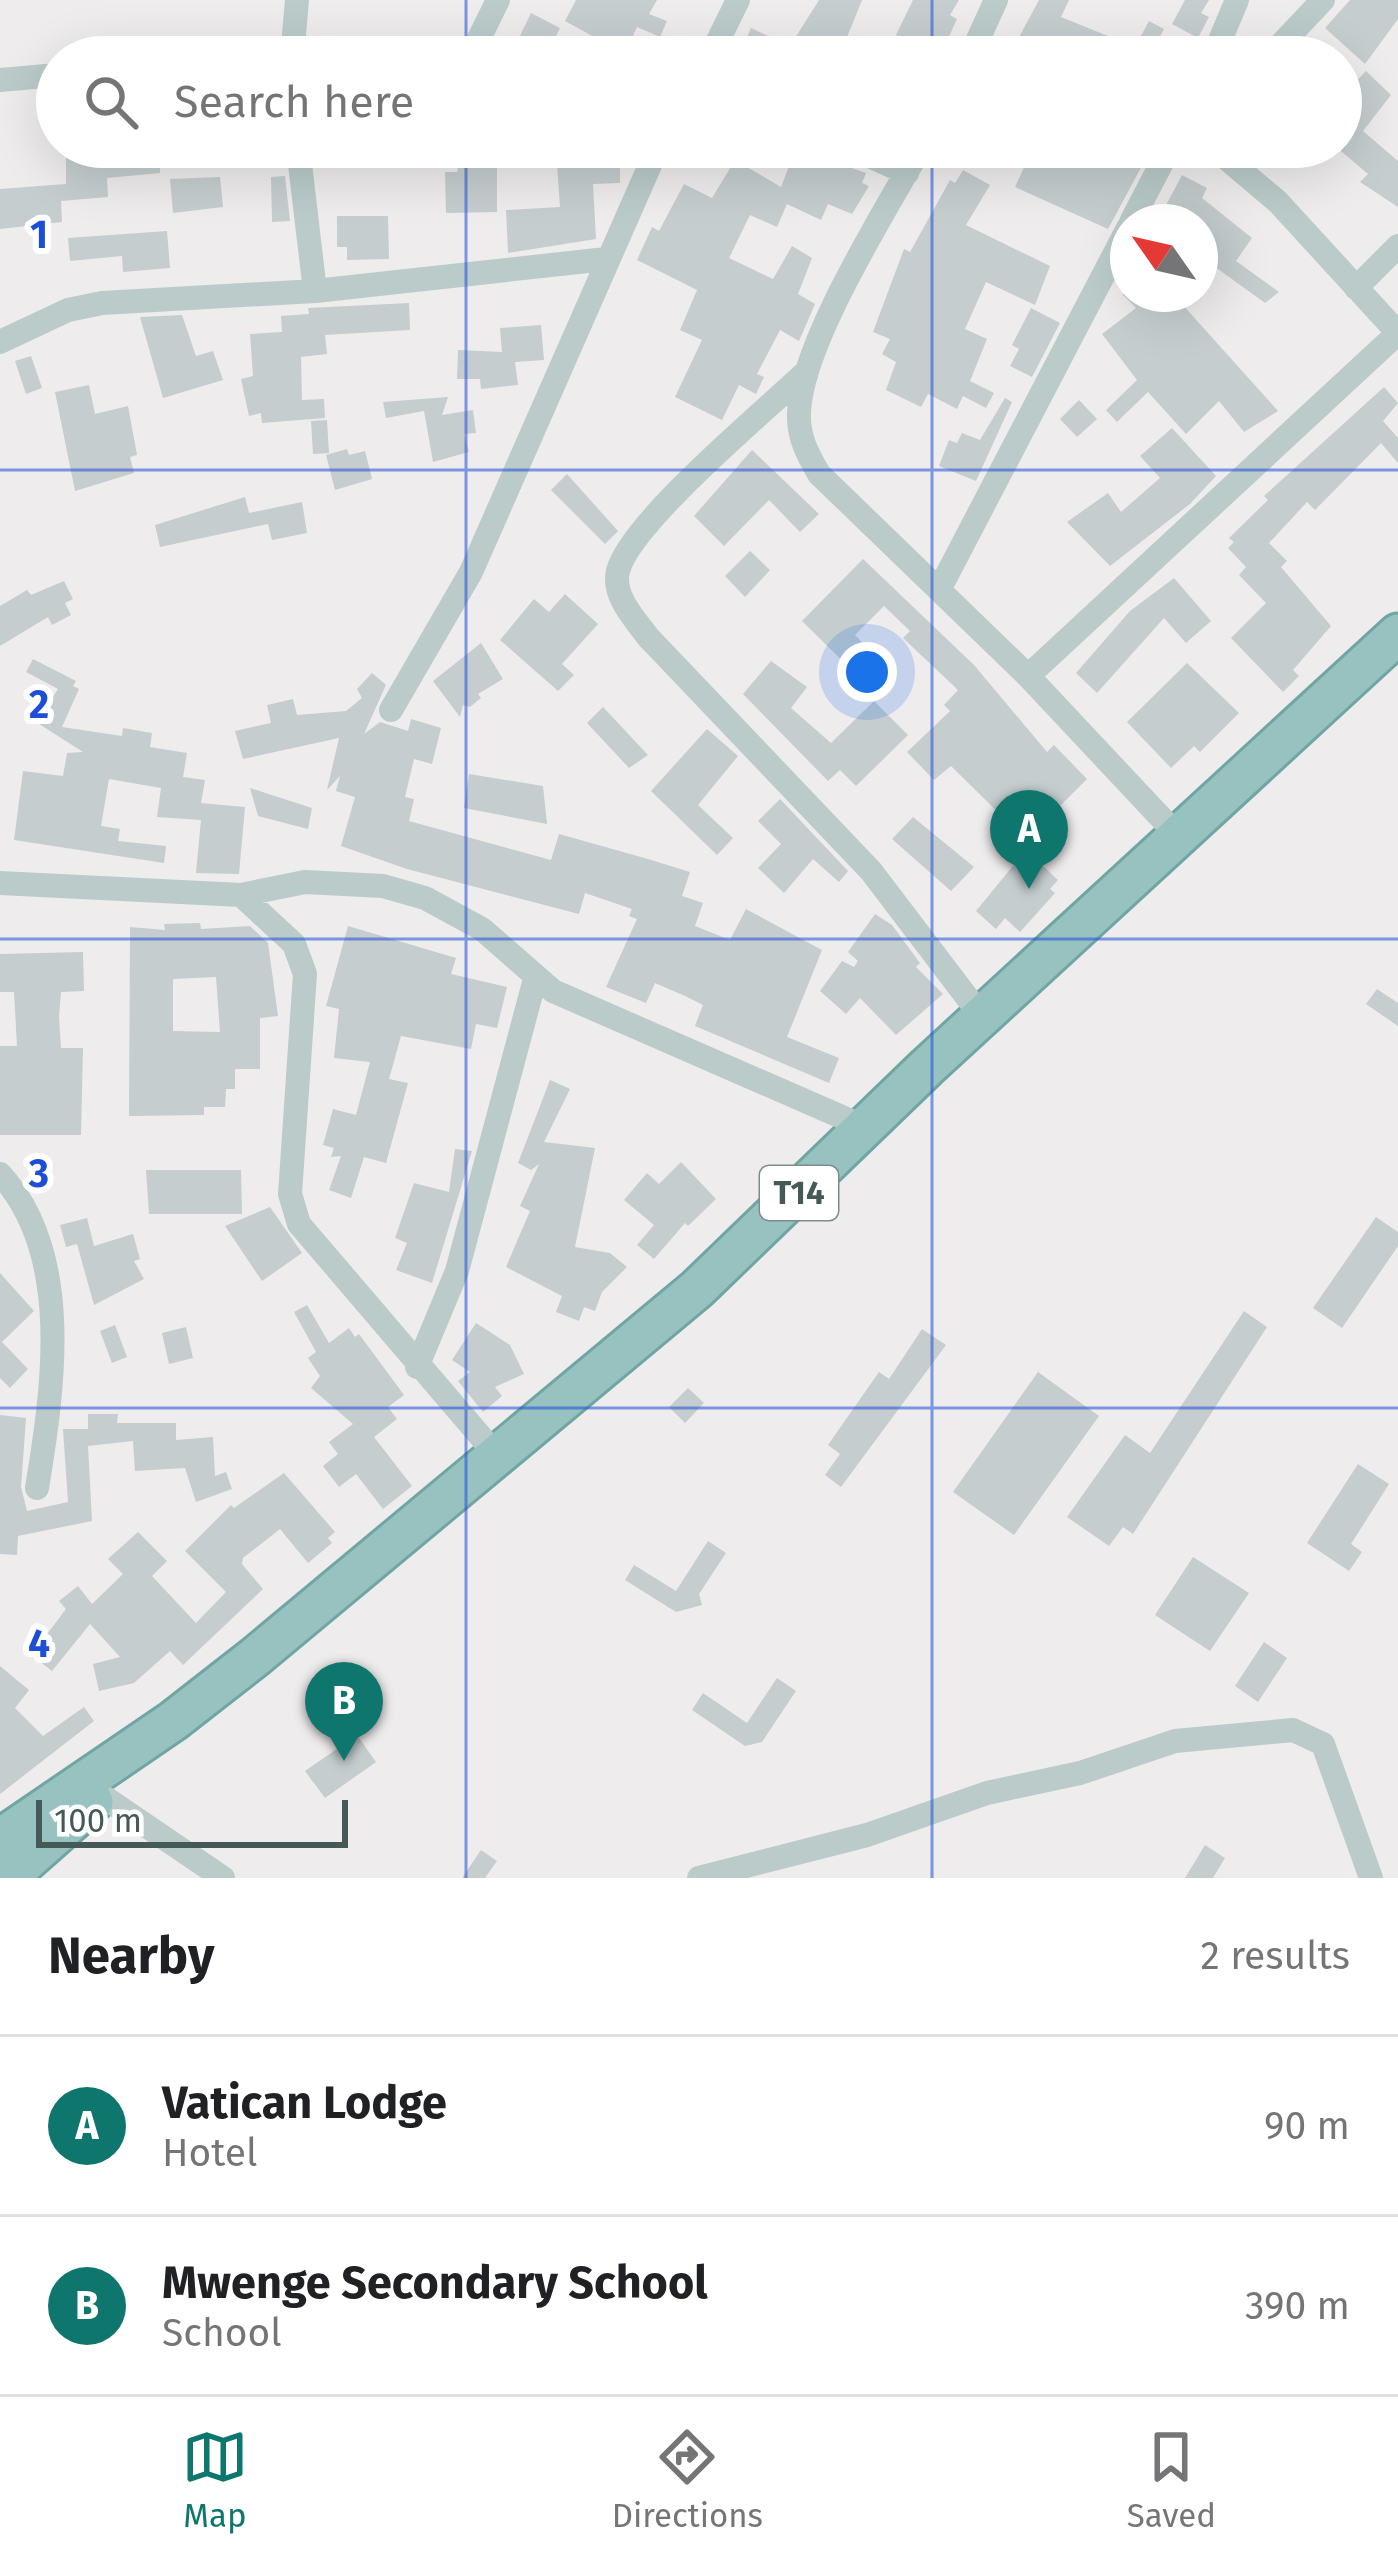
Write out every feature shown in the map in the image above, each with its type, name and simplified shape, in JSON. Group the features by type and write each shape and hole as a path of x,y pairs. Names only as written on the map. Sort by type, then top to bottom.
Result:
{"highway":[{"name":"T14","path":"0,1839 173,1721 500,1458 697,1289 982,1017 1181,839 1398,634"},
{"name":"T14","path":"7,1878 100,1795 173,1721"}],"street":[{"path":"294,36 297,0"},
{"path":"480,36 498,0"},
{"path":"720,36 738,0"},
{"path":"981,36 996,0"},
{"path":"1222,36 1237,0"},
{"path":"1289,36 1323,0"},
{"path":"0,80 36,77"},
{"path":"301,168 316,290"},
{"path":"392,710 481,551 648,168"},
{"path":"896,168 907,173"},
{"path":"910,168 806,372 799,415 804,448 819,474 1028,676 1181,839"},
{"path":"1141,204 1159,168"},
{"path":"1028,676 1398,333 1278,202 1238,168"},
{"path":"1356,288 1398,246"},
{"path":"0,342 68,310 102,303 316,290 605,259"},
{"path":"939,590 1110,263"},
{"path":"806,372 650,523 617,572 620,593 648,638 871,871 982,1017"},
{"path":"0,883 241,895 341,880 425,898 504,944 535,980 867,1128"},
{"path":"241,895 294,944 305,974 290,1194 299,1224 417,1367 500,1458"},
{"path":"417,1367 457,1271 535,980"},
{"path":"0,1174 17,1193 44,1257 52,1365 38,1488"},
{"path":"699,1878 867,1835 987,1793 1080,1773 1175,1742 1293,1730 1323,1744 1372,1878"},
{"path":"100,1795 223,1878"}],"building":[{"path":"576,0 657,0 649,14 667,21 660,36 637,27 633,36 592,36 565,21"},
{"path":"819,0 862,0 847,36 796,36"},
{"path":"913,0 959,0 950,15 957,19 949,36 896,35"},
{"path":"1039,0 1069,0 1061,17 1108,36 1020,36"},
{"path":"1185,0 1209,0 1201,13 1209,17 1199,36 1172,24"},
{"path":"1350,0 1398,0 1398,19 1365,64 1362,36 1334,36 1325,28"},
{"path":"531,13 560,28 556,36 520,36"},
{"path":"1149,21 1164,29 1160,36 1141,36"},
{"path":"1366,71 1391,95 1363,131 1398,161 1398,207 1360,182 1368,174 1361,168 1362,75"},
{"path":"66,168 160,168 160,173 107,178 108,197 61,201 62,222 0,229 0,189 66,184"},
{"path":"458,168 497,168 497,212 446,213 445,172"},
{"path":"557,168 620,168 620,183 593,184 596,239 508,253 506,210 560,207"},
{"path":"730,168 749,168 781,187 788,168 852,168 866,173 862,183 869,186 852,214 828,204 821,220 787,204 777,227 750,215 729,258 773,279 792,246 812,258 798,294 815,304 799,341 780,330 757,374 764,377 756,394 739,385 722,420 675,397 702,340 680,330 697,290 637,260 652,227 659,231 684,184 712,198"},
{"path":"1024,168 1141,168 1121,204 1110,204 1108,229 1015,187"},
{"path":"963,170 990,185 966,225 1050,266 1035,305 986,282 965,329 987,339 970,381 994,393 986,408 963,396 957,409 928,394 921,407 886,390 896,362 882,354 890,339 873,332 904,249 910,252 950,180 955,183"},
{"path":"1182,175 1207,188 1202,198 1210,204 1167,204"},
{"path":"285,176 290,221 272,222 271,177"},
{"path":"220,177 223,207 173,213 170,179"},
{"path":"1218,211 1252,238 1236,261 1279,292 1265,303 1218,269"},
{"path":"337,216 388,216 389,259 347,260 347,247 337,247"},
{"path":"167,231 170,268 123,272 122,256 70,261 68,238"},
{"path":"409,303 410,330 325,335 327,354 301,357 302,400 324,399 325,418 262,423 261,413 249,416 241,379 253,376 250,334 282,332 281,316 309,314 308,308"},
{"path":"1031,308 1060,323 1032,377 1010,366 1019,349 1012,345"},
{"path":"1131,312 1189,312 1278,411 1244,432 1219,401 1186,434 1148,392 1117,422 1106,410 1137,380 1102,334"},
{"path":"182,315 196,356 213,351 223,380 163,398 140,317"},
{"path":"541,325 544,360 515,362 518,385 481,389 480,379 457,379 458,350 502,352 500,328"},
{"path":"31,356 42,388 26,394 15,361"},
{"path":"89,385 95,414 128,406 137,455 130,457 134,473 75,491 55,392"},
{"path":"1384,387 1398,403 1383,421 1398,438 1398,463 1381,443 1315,510 1307,502 1269,543 1287,561 1281,567 1331,626 1293,670 1299,676 1283,692 1231,638 1266,603 1239,575 1246,567 1228,548 1234,542 1229,538 1268,500 1264,496"},
{"path":"448,397 442,415 473,410 476,433 464,434 469,452 433,462 424,411 386,418 383,402"},
{"path":"1005,398 1012,402 976,481 939,466 949,440 957,443 962,433 980,440"},
{"path":"1079,400 1097,419 1077,437 1060,419"},
{"path":"327,420 329,453 313,454 311,421"},
{"path":"1172,428 1216,476 1190,504 1110,566 1067,522 1108,493 1121,512 1160,478 1140,456"},
{"path":"347,449 349,455 365,451 372,479 335,490 326,455"},
{"path":"752,450 819,514 800,532 769,500 724,546 694,516"},
{"path":"567,474 618,531 605,544 551,490"},
{"path":"245,497 249,513 302,502 307,533 272,540 268,524 160,547 155,525"},
{"path":"750,551 770,570 745,597 725,576"},
{"path":"863,559 974,665 1047,752 1054,745 1087,779 1026,840 951,766 934,780 907,752 950,711 944,705 958,690 903,638 910,631 884,606 855,635 890,671 871,689 802,621"},
{"path":"1174,578 1211,621 1186,643 1164,618 1097,693 1076,673 1130,611"},
{"path":"64,581 73,599 65,603 71,615 52,625 48,617 0,646 0,606 27,590 31,595"},
{"path":"565,594 598,624 562,664 574,675 558,691 500,640 534,599 549,612"},
{"path":"481,643 503,679 478,694 481,698 470,707 463,705 460,717 433,681"},
{"path":"33,659 76,681 73,686 79,689 62,727 122,736 123,728 152,733 150,747 187,753 183,777 205,780 201,803 245,807 239,874 196,873 201,820 157,817 161,788 109,779 101,826 120,829 118,841 166,846 164,863 14,840 23,771 63,776 67,753 83,752 36,722 58,689 26,672"},
{"path":"771,661 807,687 791,708 831,743 874,701 908,735 856,786 840,770 828,781 743,694"},
{"path":"1187,663 1239,713 1200,752 1194,746 1171,768 1127,722"},
{"path":"372,673 386,685 364,734 380,722 408,731 411,719 441,728 432,764 414,759 405,797 414,799 409,821 551,860 559,834 690,872 682,896 703,903 695,926 730,940 746,909 822,950 787,1037 839,1058 829,1083 695,1026 703,1005 655,983 646,1003 606,987 637,919 629,916 632,909 585,893 579,914 407,869 341,846 355,797 336,791 340,776 327,790 339,738 243,759 235,731 271,723 267,705 293,699 297,715 346,711 362,698 357,689"},
{"path":"603,707 648,755 629,768 587,723"},
{"path":"707,729 738,756 698,805 733,838 717,855 651,791"},
{"path":"469,774 543,786 547,824 464,808"},
{"path":"250,788 312,808 308,829 258,816"},
{"path":"780,799 848,871 839,882 813,859 784,893 758,868 781,844 758,821"},
{"path":"913,817 974,867 951,891 892,839"},
{"path":"1026,850 1058,880 1050,889 1055,893 1020,932 1005,918 996,929 976,911"},
{"path":"875,914 892,925 920,963 916,967 943,994 896,1035 860,998 846,1014 820,991 842,961 854,967 858,961 848,952"},
{"path":"200,923 201,929 250,926 268,943 278,1016 260,1018 260,1069 235,1069 235,1089 226,1089 225,1107 204,1107 204,1115 129,1116 130,927 165,930 164,924","holes":["216,977 220,1032 173,1031 173,979"]},
{"path":"348,926 456,958 451,974 507,987 497,1028 476,1024 471,1049 401,1036 389,1079 408,1083 386,1163 364,1157 351,1198 329,1190 341,1156 331,1157 334,1148 323,1145 333,1109 356,1115 370,1062 334,1058 339,1009 326,1006"},
{"path":"83,952 84,991 61,992 59,1017 61,1048 83,1048 81,1135 0,1135 0,1046 17,1046 14,992 0,992 0,954"},
{"path":"1377,989 1398,1003 1398,1026 1366,1004"},
{"path":"550,1080 570,1089 544,1142 595,1148 575,1247 610,1253 627,1267 602,1292 595,1311 584,1307 579,1321 556,1312 562,1296 506,1267 530,1211 520,1206 539,1164 531,1170 518,1163"},
{"path":"455,1149 472,1151 432,1283 396,1270 407,1243 395,1238 414,1183 449,1192"},
{"path":"681,1162 716,1199 688,1226 685,1223 654,1259 637,1245 654,1225 624,1200 647,1173 659,1184"},
{"path":"146,1170 241,1170 242,1214 149,1214"},
{"path":"270,1207 302,1253 262,1281 225,1226"},
{"path":"1376,1217 1398,1232 1398,1246 1342,1328 1313,1308"},
{"path":"87,1218 94,1246 133,1234 140,1259 134,1261 144,1279 94,1305 77,1244 66,1247 60,1225"},
{"path":"0,1273 34,1311 2,1342 28,1369 10,1388 0,1378"},
{"path":"307,1305 329,1343 349,1328 355,1337 359,1334 404,1395 388,1407 397,1419 374,1437 412,1486 383,1509 356,1474 339,1487 323,1466 338,1454 329,1442 353,1424 311,1388 320,1376 308,1358 316,1352 294,1312"},
{"path":"1244,1311 1267,1327 1133,1534 1123,1527 1109,1546 1067,1517 1125,1435 1150,1453"},
{"path":"476,1323 510,1345 524,1374 495,1387 502,1396 483,1412 458,1381 470,1372 452,1360"},
{"path":"115,1325 127,1357 112,1363 100,1331"},
{"path":"186,1327 193,1358 169,1364 162,1333"},
{"path":"922,1329 946,1345 841,1487 825,1475 840,1454 828,1445 879,1372 889,1379"},
{"path":"1038,1372 1099,1416 1014,1535 953,1492"},
{"path":"688,1388 704,1403 685,1423 669,1407"},
{"path":"88,1414 118,1414 117,1423 176,1423 176,1440 213,1437 215,1476 226,1472 232,1489 196,1502 185,1468 135,1471 133,1441 88,1446 92,1521 18,1536 17,1555 0,1554 0,1415 26,1418 21,1487 27,1511 68,1502 63,1429 88,1429"},
{"path":"1358,1464 1389,1484 1351,1544 1362,1552 1349,1571 1307,1543"},
{"path":"284,1473 335,1532 328,1538 332,1543 308,1563 280,1529 243,1558 242,1564 263,1589 183,1665 170,1651 134,1683 99,1691 93,1664 120,1657 90,1624 52,1671 39,1661 47,1651 38,1646 66,1609 59,1601 78,1586 92,1604 123,1574 108,1559 138,1532 167,1561 152,1576 196,1623 226,1592 185,1551 231,1505 234,1508"},
{"path":"708,1541 726,1553 699,1594 702,1605 676,1612 625,1580 634,1565 676,1591"},
{"path":"1193,1557 1249,1593 1210,1651 1155,1615"},
{"path":"1264,1642 1287,1658 1258,1702 1235,1686"},
{"path":"0,1666 29,1690 15,1708 43,1736 84,1707 94,1721 0,1794"},
{"path":"777,1678 796,1691 762,1742 745,1746 692,1710 703,1693 747,1723"},
{"path":"357,1735 376,1762 325,1798 305,1771"},
{"path":"1205,1845 1225,1858 1213,1878 1185,1878"},
{"path":"481,1850 497,1861 485,1878 462,1878"}],"place":[{"name":"Vatican Lodge","path":"1029,889"},
{"name":"Mwenge Secondary School","path":"344,1761"}]}
